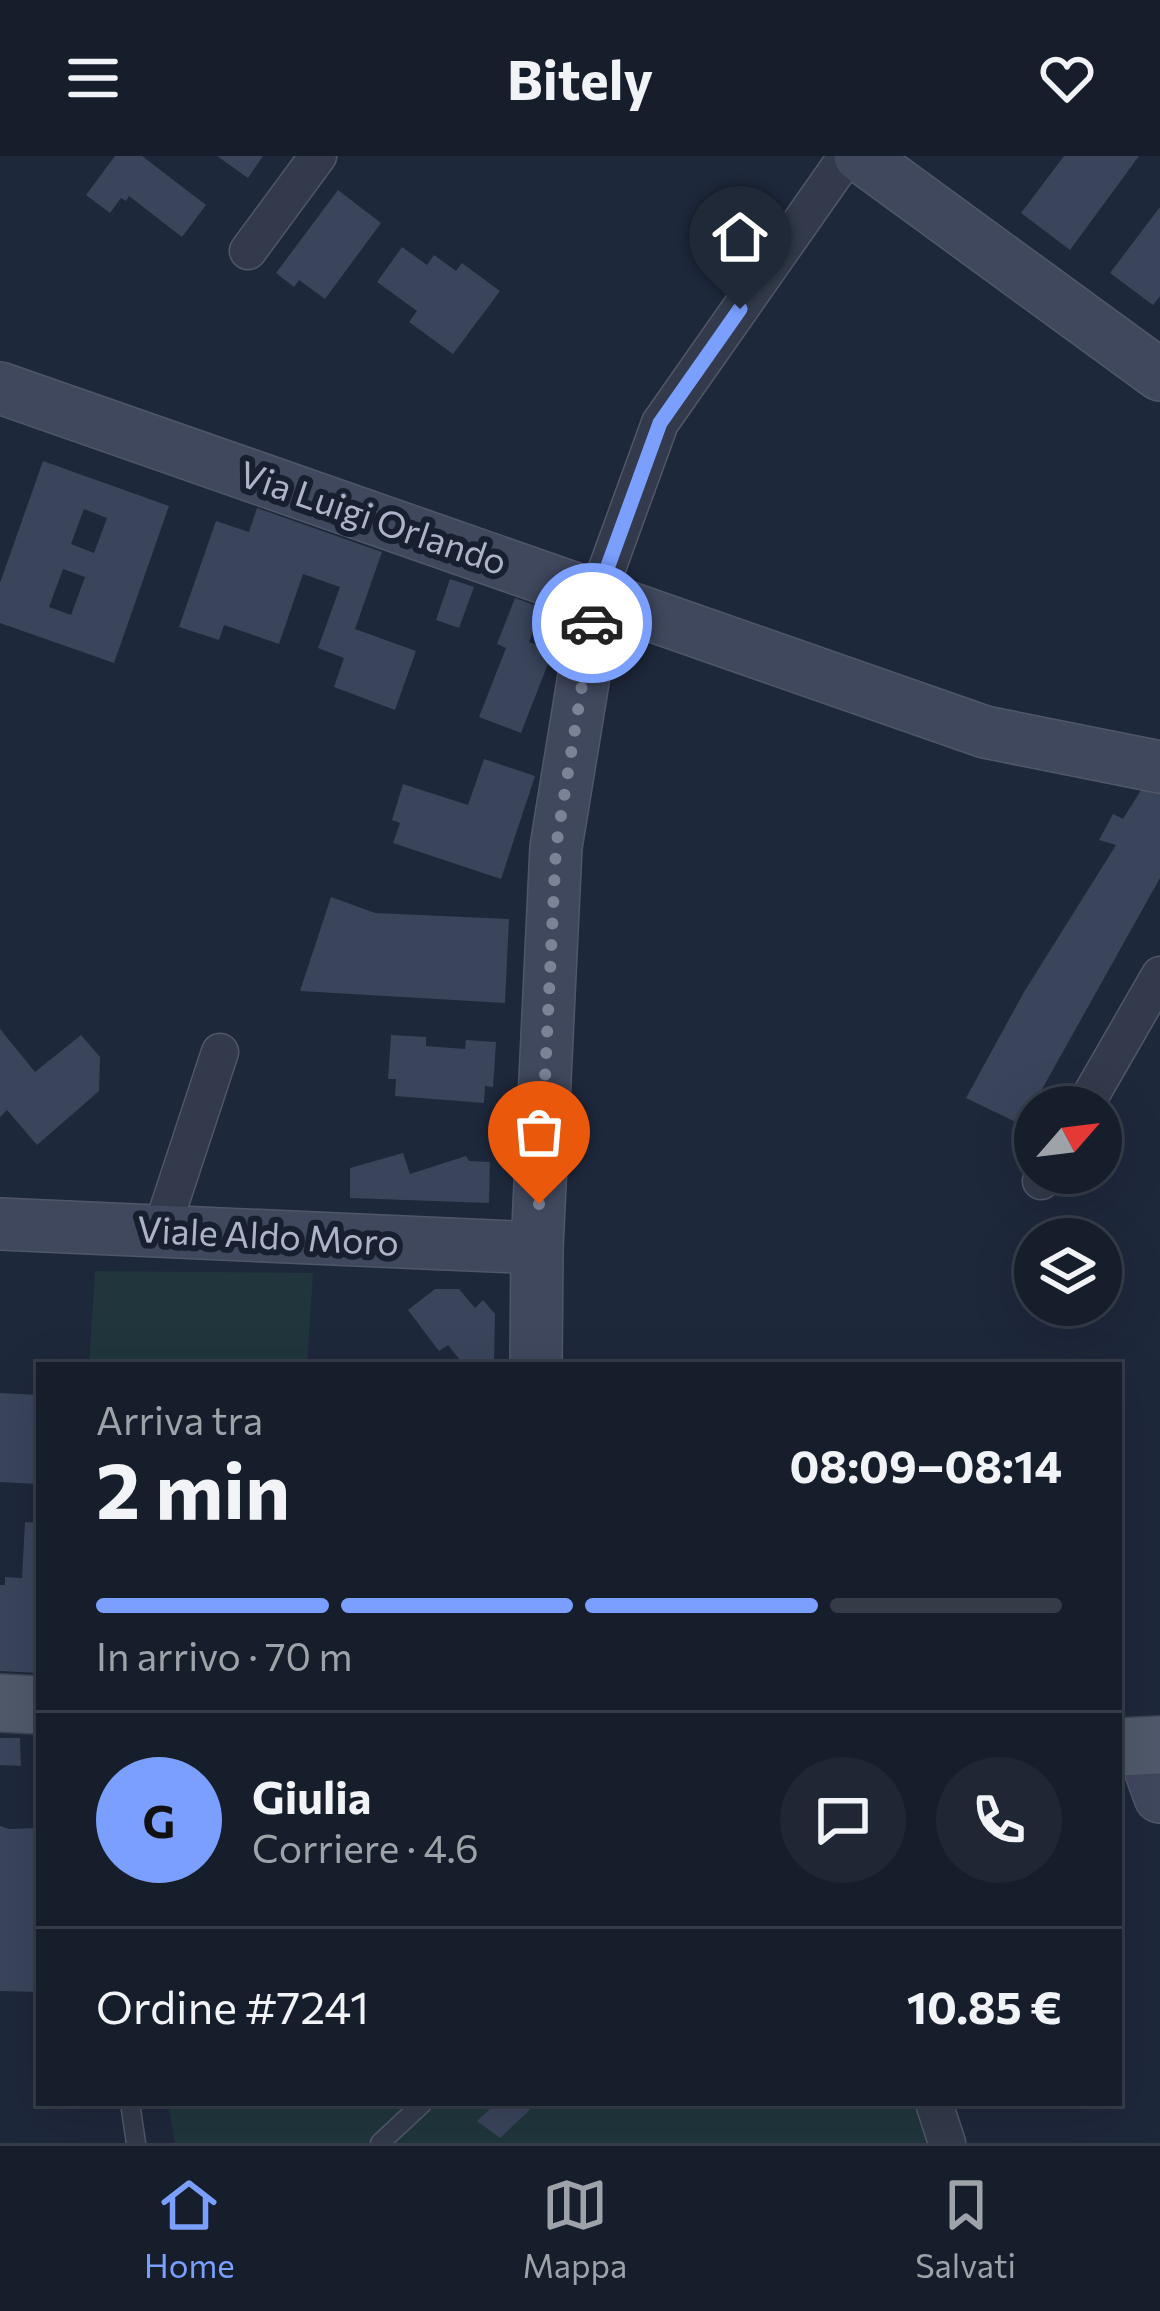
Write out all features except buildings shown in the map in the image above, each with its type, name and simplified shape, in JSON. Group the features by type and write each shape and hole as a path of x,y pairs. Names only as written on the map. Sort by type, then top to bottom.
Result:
{"main road":[{"path":"0,1703 36,1705"}],"street":[{"path":"248,251 318,156"},
{"path":"536,1362 556,847 597,596 660,423 848,156"},
{"path":"860,156 1160,375"},
{"name":"Via Luigi Orlando","path":"0,388 985,733 1160,767"},
{"path":"1096,1086 1160,974"},
{"path":"161,1231 220,1052"},
{"name":"Viale Aldo Moro","path":"0,1224 537,1248"},
{"path":"935,2106 946,2143"}],"lane":[{"path":"130,2106 136,2143"},
{"path":"380,2143 420,2106"}],"green space":[{"path":"95,1271 313,1273 307,1362 89,1362"},
{"path":"169,2106 921,2106 934,2143 175,2143"}],"way so far":[{"path":"539,1204 556,847 592,623"}],"route":[{"path":"592,623 597,596 660,423 740,309"}]}
